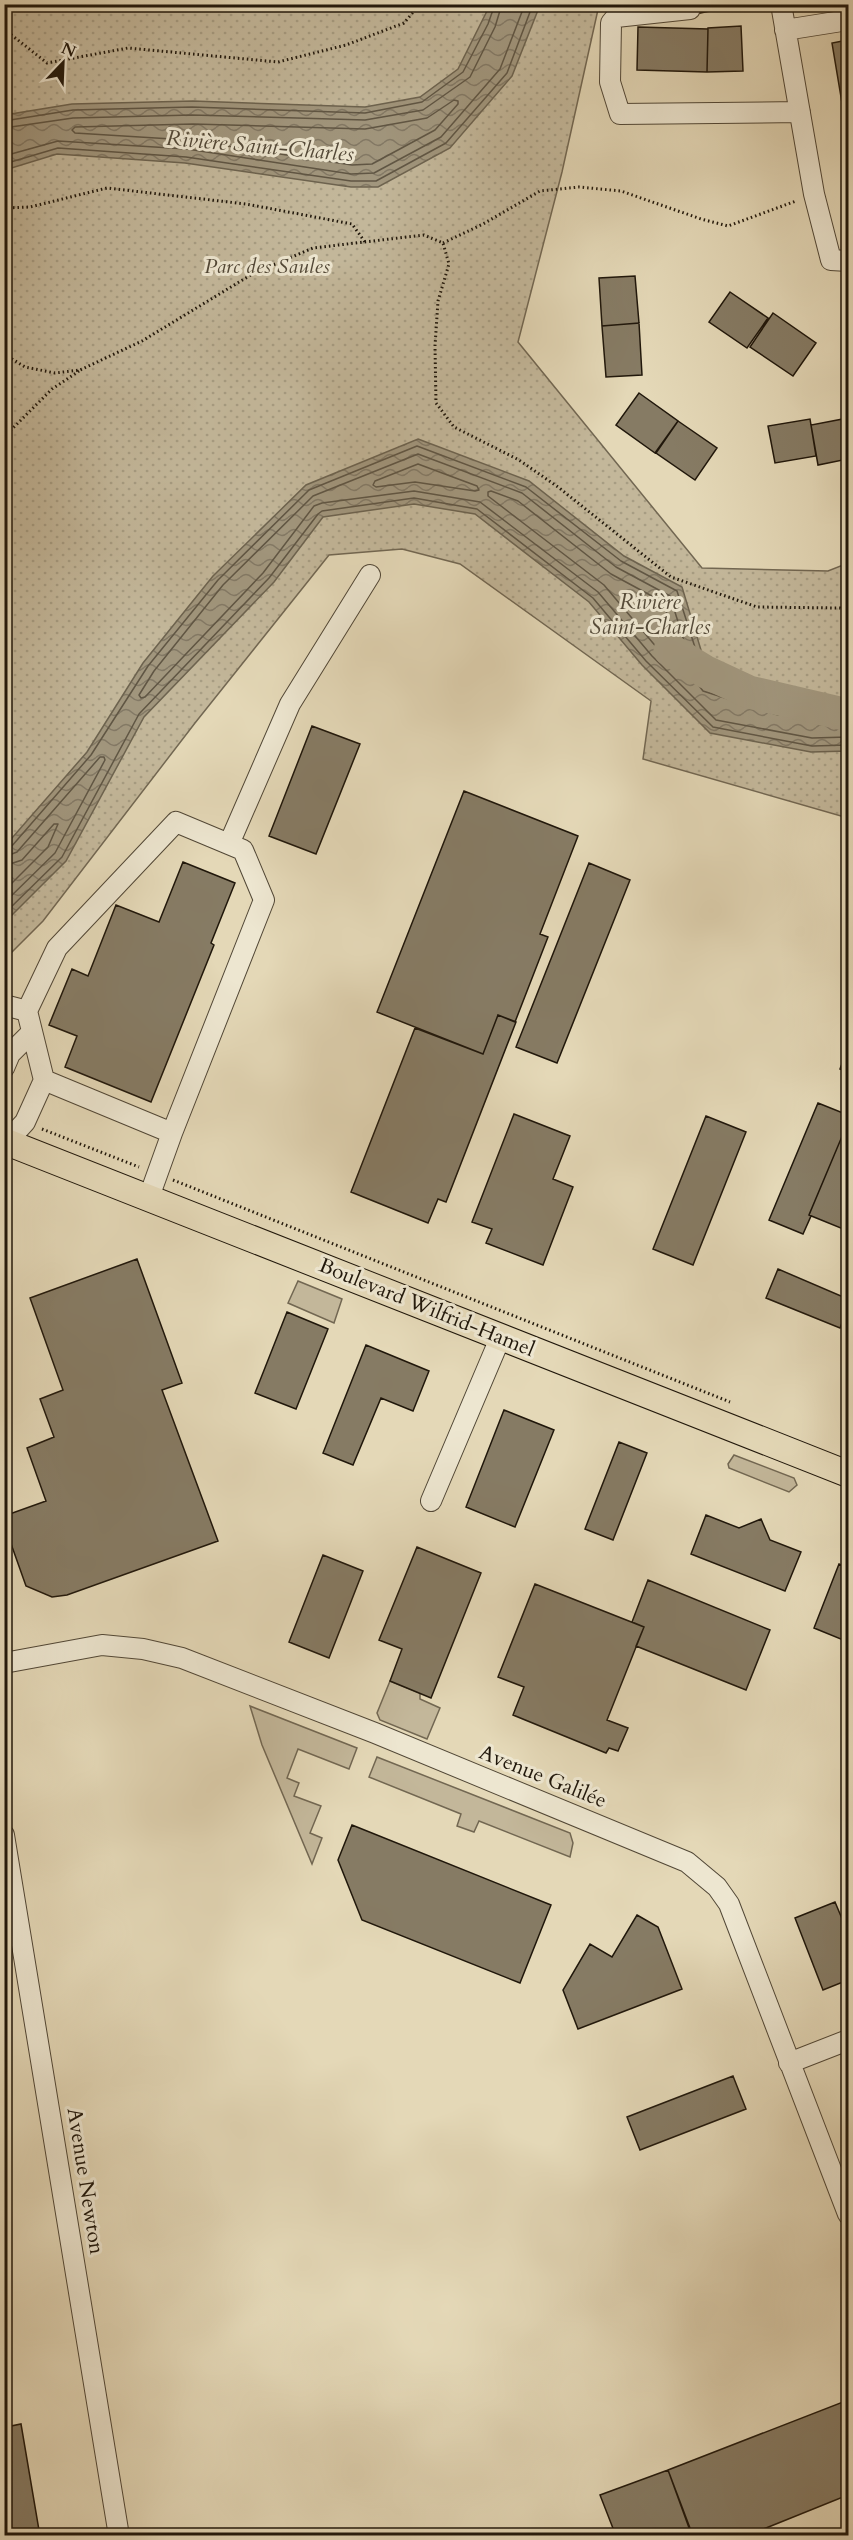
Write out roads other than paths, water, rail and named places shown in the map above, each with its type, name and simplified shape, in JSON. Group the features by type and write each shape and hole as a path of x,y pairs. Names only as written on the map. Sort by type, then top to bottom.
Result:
{"main road":[{"name":"Boulevard Wilfrid-Hamel","path":"5,1142 849,1474"}],"street":[{"path":"781,4 814,194 840,261"},
{"path":"690,9 616,17 611,23 610,82 620,114 800,112"},
{"path":"785,30 849,20"},
{"path":"229,844 290,704 370,575"},
{"path":"5,1142 25,1122 44,1080 27,1011 57,948 176,822 243,850 264,900 149,1197"},
{"path":"4,1005 27,1011"},
{"path":"4,1068 10,1054 32,1032"},
{"path":"44,1080 172,1133"},
{"path":"431,1501 501,1336"},
{"name":"Avenue Galilée","path":"4,1663 102,1646 143,1649 182,1658 375,1733 687,1862 717,1887 729,1904 849,2214"},
{"name":"Avenue Newton","path":"4,1835 119,2535"},
{"path":"789,2062 849,2040"}],"water":[{"name":"Rivière Saint-Charles","path":"490,5 540,5 512,76 450,148 378,187 351,187 185,163 57,154 5,170 5,115 72,104 193,101 365,107 420,97 458,69"},
{"name":"Rivière Saint-Charles","path":"418,439 529,481 624,556 682,587 710,680 780,702 848,703 848,751 811,752 710,733 642,665 589,602 475,514 414,504 323,517 274,582 144,717 66,861 5,922 5,846 87,752 143,663 213,576 306,485"}],"waterway":[{"name":"Rivière Saint-Charles","path":"670,650 706,672 749,692 848,715"}],"park label":[{"name":"Parc des Saules","path":"267,266"}]}
